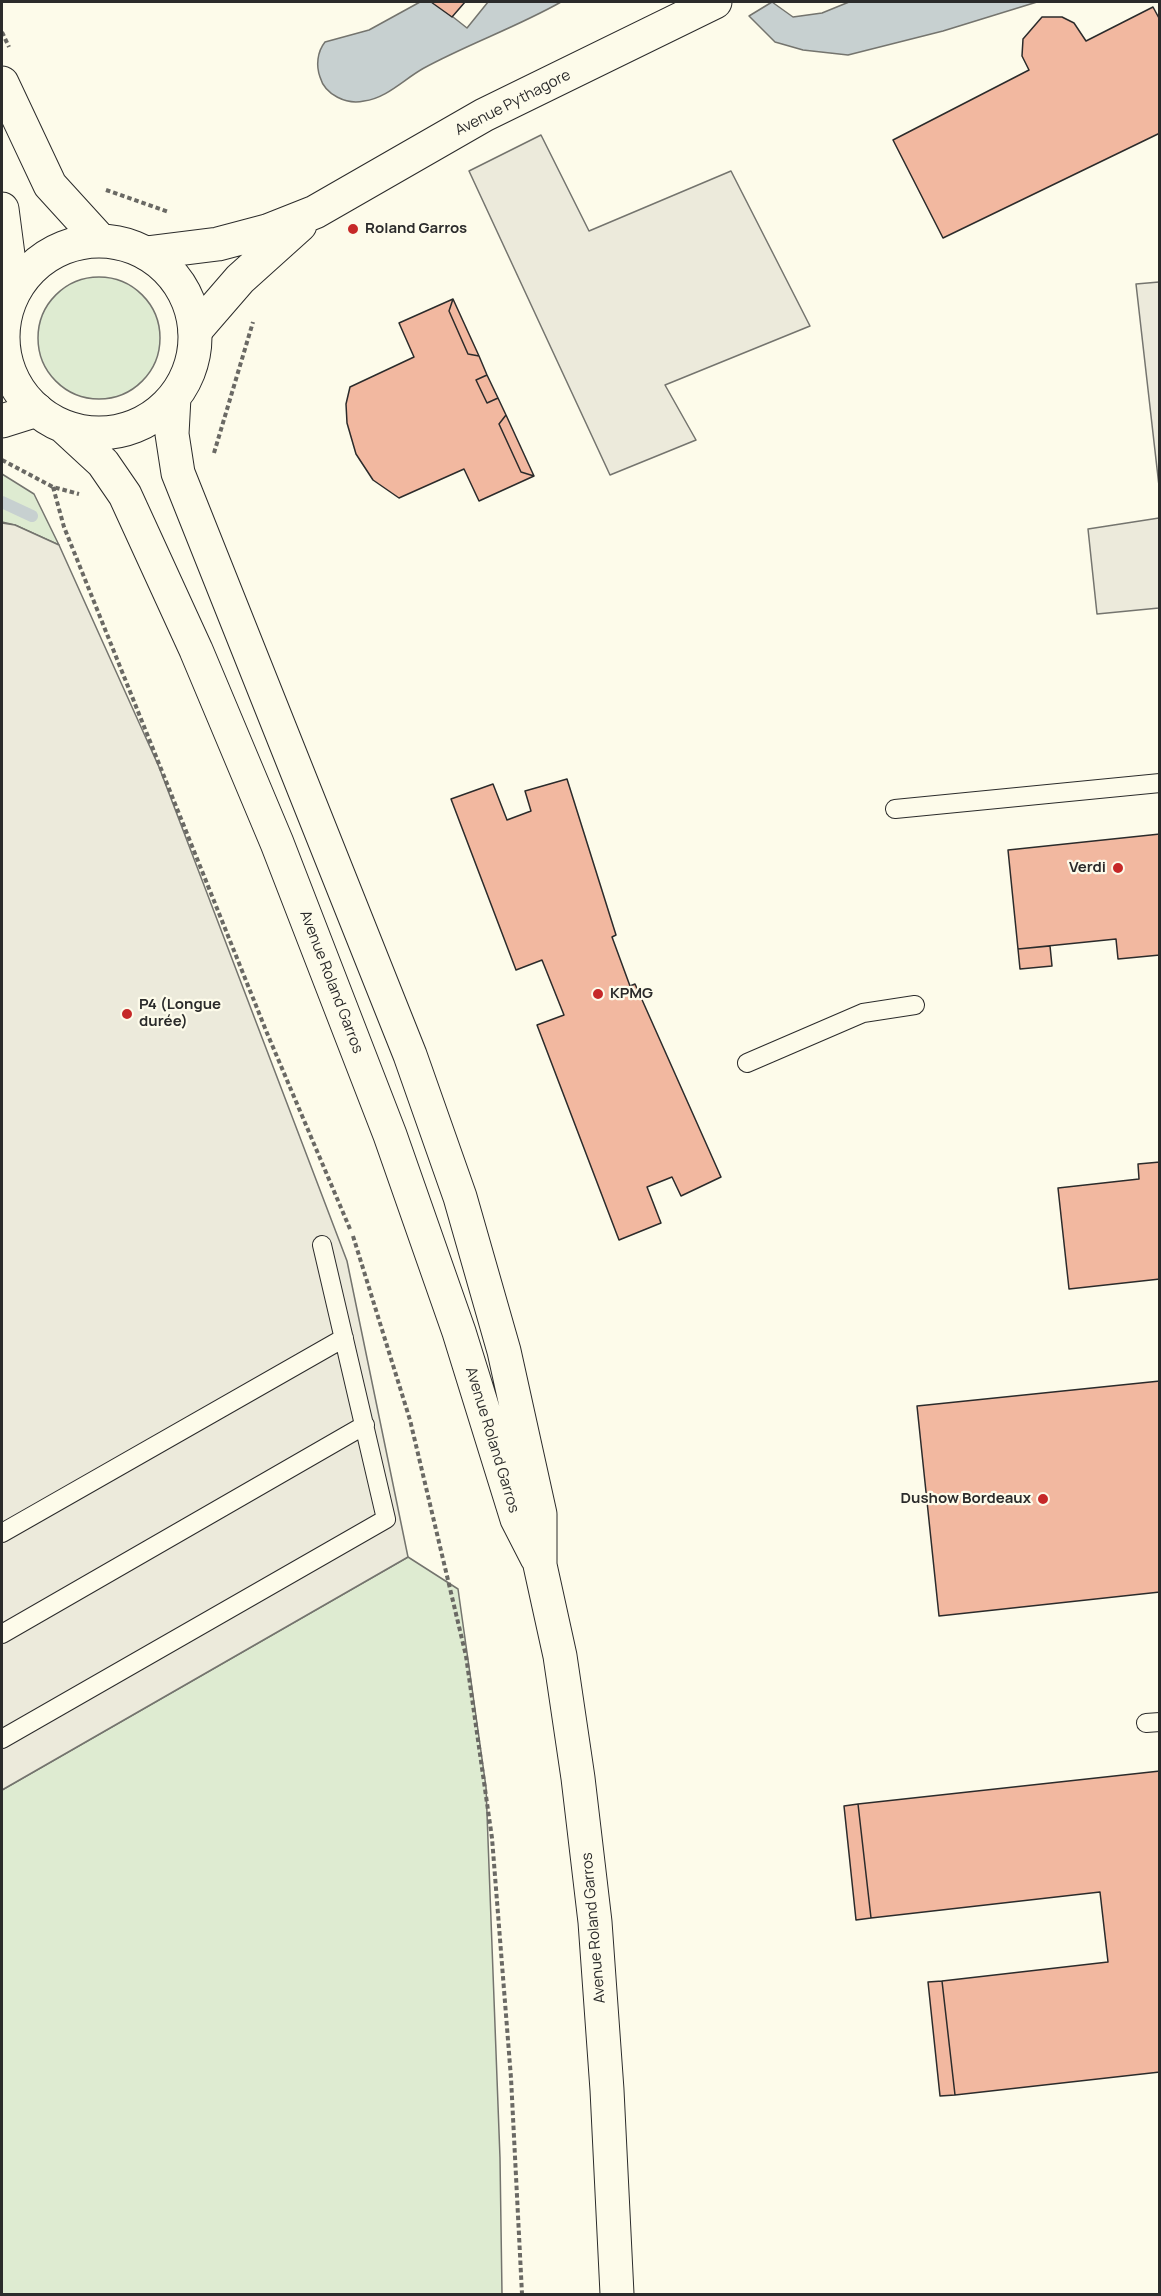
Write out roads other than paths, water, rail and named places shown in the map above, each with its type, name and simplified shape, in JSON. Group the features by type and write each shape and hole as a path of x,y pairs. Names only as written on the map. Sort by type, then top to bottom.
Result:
{"main road":[{"name":"Avenue Pythagore","path":"146,254 219,244 267,231 315,212 484,116 715,2"},
{"path":"2,83 50,185 101,241"},
{"path":"2,209 13,293"},
{"name":"Avenue Pythagore","path":"195,331 240,279 315,212"},
{"path":"101,241 124,244 146,254 165,267 180,285 190,307 195,331 191,362 186,377 174,397 152,418 124,430 94,433 64,427 37,410 19,391 7,366 2,340 4,316 13,293 28,272 49,255 74,244 101,241"},
{"name":"Avenue Roland Garros","path":"174,397 172,434 178,473 410,1055 459,1197 504,1351 540,1514 540,1565 560,1656 578,1778 595,1922 607,2090 617,2295"},
{"path":"2,421 37,410"},
{"name":"Avenue Roland Garros","path":"64,427 103,463 125,495 196,650 277,843 390,1135 459,1332 517,1519 540,1565"}],"lane":[{"path":"895,809 1160,783"},
{"path":"747,1063 863,1013 915,1005"},
{"path":"2,1739 386,1519 322,1245"},
{"path":"2,1533 344,1338"},
{"path":"2,1634 365,1425"}],"waterway":[{"path":"2,502 32,516"}],"place":[{"name":"Roland Garros","path":"353,229"},
{"name":"Verdi","path":"1118,868"},
{"name":"KPMG","path":"598,994"},
{"name":"P4 (Longue durée)","path":"127,1014"},
{"name":"Dushow Bordeaux","path":"1043,1499"}]}
